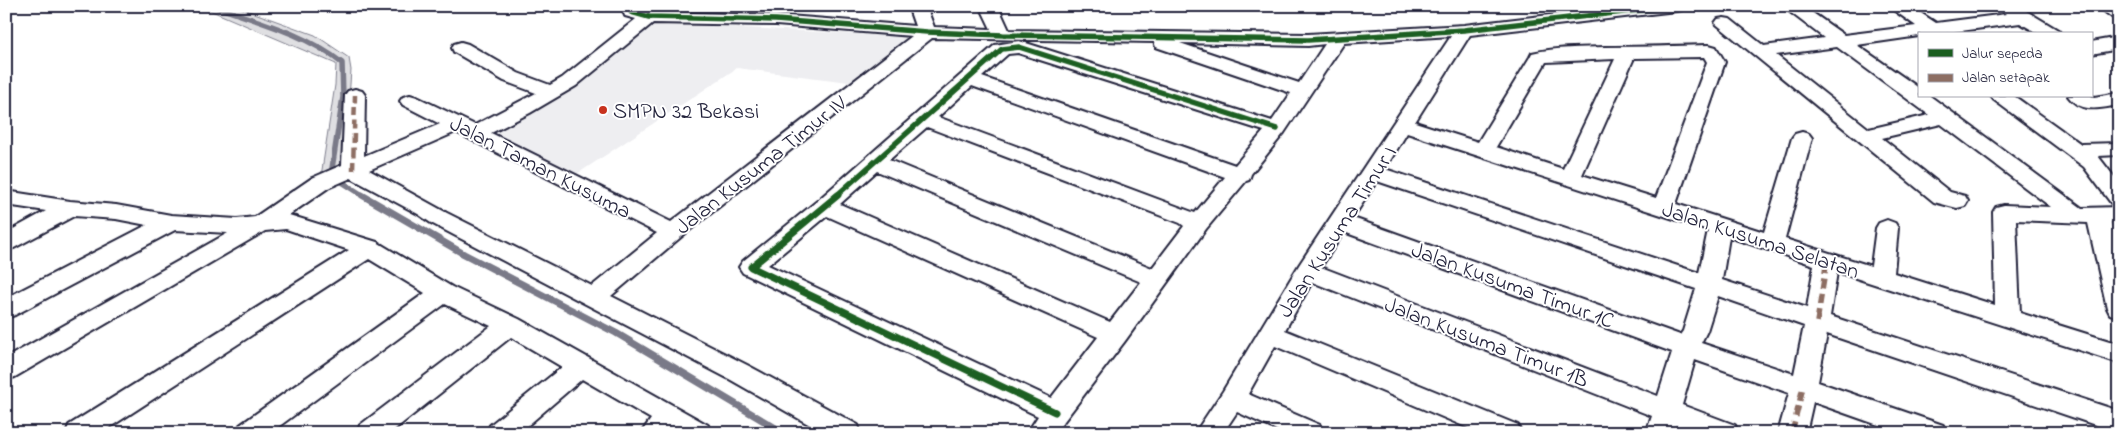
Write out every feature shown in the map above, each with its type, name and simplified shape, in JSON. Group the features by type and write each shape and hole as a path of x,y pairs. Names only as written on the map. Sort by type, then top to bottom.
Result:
{"street":[{"path":"630,6 631,12 635,15 649,17 776,13 853,25 1008,40 1136,36 1338,39 1464,30 1538,22 1603,10 1676,6"},
{"path":"849,6 853,25"},
{"path":"917,6 927,32"},
{"path":"989,6 1008,40 1277,129"},
{"path":"1520,6 1538,22"},
{"path":"1791,6 1918,91"},
{"path":"1897,6 1933,29"},
{"path":"2005,6 2049,32"},
{"path":"2106,6 2119,14"},
{"path":"6,370 260,225 320,183 466,129 552,92 569,82 649,17"},
{"path":"1925,32 1933,29 2024,17"},
{"path":"1724,23 1942,197 1957,200"},
{"name":"Jalan Kusuma Timur I","path":"1208,433 1232,398 1307,271 1404,125 1464,30"},
{"name":"Jalan Kusuma Timur IV","path":"593,298 672,232 926,35 927,32"},
{"path":"1136,36 1304,91"},
{"path":"1760,52 1841,41 1912,37"},
{"path":"1040,433 1116,335 1198,224 1277,129 1338,39"},
{"path":"1008,40 1002,49 971,79 923,118 825,206 752,267 1055,412"},
{"path":"2092,48 2119,44"},
{"path":"461,48 511,77 552,92"},
{"path":"1483,151 1539,57 1558,54 1705,50 1712,53 1716,62 1664,208"},
{"path":"1570,178 1627,52"},
{"path":"971,79 1241,174"},
{"path":"347,172 355,95"},
{"path":"1929,98 1945,117 2098,215 2119,308"},
{"path":"2004,98 2092,162 2119,198"},
{"path":"2081,98 2091,104 2119,99"},
{"name":"Jalan Taman Kusuma","path":"410,101 672,232"},
{"path":"1865,136 1945,117"},
{"path":"923,118 1188,218 1198,224"},
{"name":"Jalan Kusuma Selatan","path":"1404,125 2119,354"},
{"path":"1773,242 1802,138"},
{"path":"2080,152 2119,149"},
{"path":"874,162 1157,279"},
{"path":"347,172 426,208 439,218 740,373 848,433"},
{"path":"1373,172 2119,422"},
{"path":"6,198 70,208 116,212 171,222 226,226 286,222 368,248 443,294 510,324 580,366 662,425 698,433"},
{"path":"825,206 1116,335"},
{"path":"6,243 70,208"},
{"path":"2008,319 2004,212 2098,215"},
{"path":"6,309 171,222"},
{"name":"Jalan Kusuma Timur 1C","path":"1340,222 1933,433"},
{"path":"1663,421 1686,346 1695,331 1709,285 1720,226"},
{"path":"1882,278 1887,228"},
{"path":"79,433 368,248"},
{"path":"1792,433 1817,322 1827,260"},
{"name":"Jalan Kusuma Timur 1B","path":"1307,271 1663,421 1725,433"},
{"path":"250,433 443,294"},
{"path":"370,433 510,324"},
{"path":"1270,334 1508,433"},
{"path":"500,433 580,366"},
{"path":"1232,398 1310,433"}],"shaded area":[{"path":"200,6 235,6 315,35 349,58 351,70 345,156 341,174 320,183 335,85 336,64"},
{"name":"SMPN 32 Bekasi","path":"654,23 915,37 849,82 737,68 577,174 492,133 574,87"}],"waterway":[{"path":"214,6 297,36 342,63 343,97 331,175 364,196"},
{"path":"362,195 464,254 616,333 784,433"}],"marked path":[{"path":"353,170 355,95"},
{"path":"1817,322 1827,260"},
{"path":"1792,433 1803,387"}],"cycle path":[{"path":"630,6 631,12 649,17 776,20 927,32 1308,40 1464,30 1676,6"},
{"path":"1055,412 751,267 825,206 1002,49 1019,47 1277,129"}],"place":[{"name":"SMPN 32 Bekasi","path":"603,110"}]}
